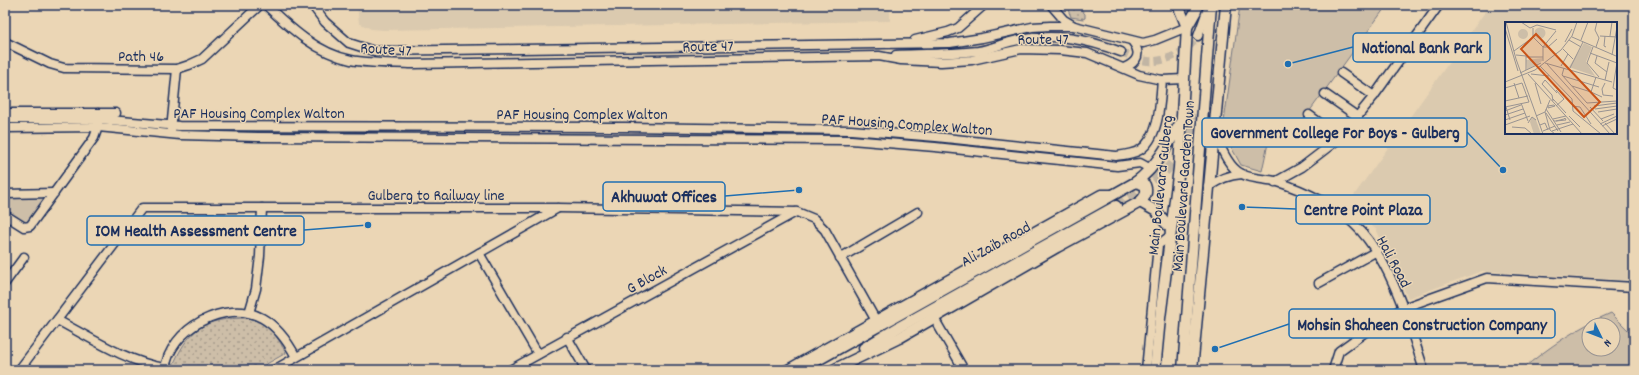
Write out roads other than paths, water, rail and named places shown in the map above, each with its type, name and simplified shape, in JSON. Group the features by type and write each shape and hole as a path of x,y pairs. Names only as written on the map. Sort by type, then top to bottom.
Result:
{"main road":[{"name":"Main Boulevard Gulberg","path":"1155,370 1179,168 1187,27 1178,5"},
{"path":"1187,27 1197,5"},
{"name":"Main Boulevard Garden Town","path":"1183,370 1210,5"},
{"path":"1192,370 1213,130 1226,5"},
{"path":"1195,114 1207,49"},
{"name":"Ali Zaib Road","path":"800,370 1136,182 1151,169 1161,156 1182,120"},
{"path":"833,370 898,338 1057,247 1140,202 1146,194 1147,189 1145,185 1136,182"},
{"path":"1140,202 1156,211 1171,232"},
{"path":"830,370 899,327 1116,206"}],"street":[{"name":"Path 46","path":"5,42 50,64 64,68 177,69 202,59 260,5"},
{"name":"Route 47","path":"266,5 306,40 332,54 351,60 372,63 421,64 879,56 901,60 941,62 972,60 1021,49 1060,50 1087,54 1139,75 1162,80 1184,79"},
{"name":"Route 47","path":"312,5 325,22 350,43 374,50 962,42 1032,27 1074,26 1143,43 1187,27"},
{"path":"900,43 948,32 958,28 984,5"},
{"path":"1051,5 1064,20 1074,26"},
{"path":"1198,36 1210,5"},
{"path":"1275,182 1302,167 1340,138 1374,96 1439,5"},
{"path":"879,56 958,53 981,50 1000,44 1040,37 1064,37 1095,42 1121,52"},
{"path":"1124,68 1134,62 1138,56 1137,46 1132,41"},
{"path":"170,134 177,69"},
{"path":"1341,73 1374,96"},
{"name":"PAF Housing Complex Walton","path":"5,119 98,120 172,125 625,126 851,130 936,137 1116,156 1140,150 1145,146 1158,119 1162,80"},
{"path":"1325,94 1358,117"},
{"path":"5,113 98,120 116,113"},
{"path":"1309,115 1340,138"},
{"path":"5,215 26,228 30,226 94,138 98,120"},
{"name":"PAF Housing Complex Walton","path":"5,128 98,120 170,134 258,137 851,140 935,147 1117,166 1140,163 1151,169"},
{"path":"1213,130 1231,164 1242,174"},
{"path":"1208,187 1220,179 1230,175 1242,174"},
{"name":"Hali Road","path":"1242,174 1275,182 1311,196 1332,207 1354,224 1377,250 1403,308 1424,370"},
{"path":"5,194 54,193"},
{"path":"786,370 1101,194 1113,194"},
{"name":"Gulberg to Railway line","path":"19,370 142,208 559,208 797,212 814,219 825,230 875,319"},
{"path":"249,313 256,289 260,256 262,208"},
{"path":"274,370 559,208"},
{"name":"G Block","path":"510,370 567,337 797,212"},
{"path":"840,258 918,212"},
{"path":"1146,370 1158,245 1171,232"},
{"path":"1319,283 1377,250"},
{"path":"479,254 538,354"},
{"path":"5,282 24,258"},
{"path":"1333,370 1339,351 1371,328 1403,308 1487,278 1634,287"},
{"path":"57,320 128,356 152,366 165,369 175,344 194,325 214,315 230,312 249,313 262,318 276,328 287,341 296,357"},
{"path":"934,318 964,370"},
{"path":"567,337 586,370"}],"tunnel":[{"path":"1121,52 1138,59 1148,61 1162,60 1183,51 1198,36"},
{"path":"1116,206 1150,184 1173,163 1184,146 1195,114"}],"place":[{"name":"National Bank Park","path":"1288,64"},
{"name":"Government College For Boys - Gulberg","path":"1503,170"},
{"name":"Akhuwat Offices","path":"799,190"},
{"name":"Centre Point Plaza","path":"1242,207"},
{"name":"IOM Health Assessment Centre","path":"368,225"},
{"name":"Mohsin Shaheen Construction Company","path":"1215,349"}]}
